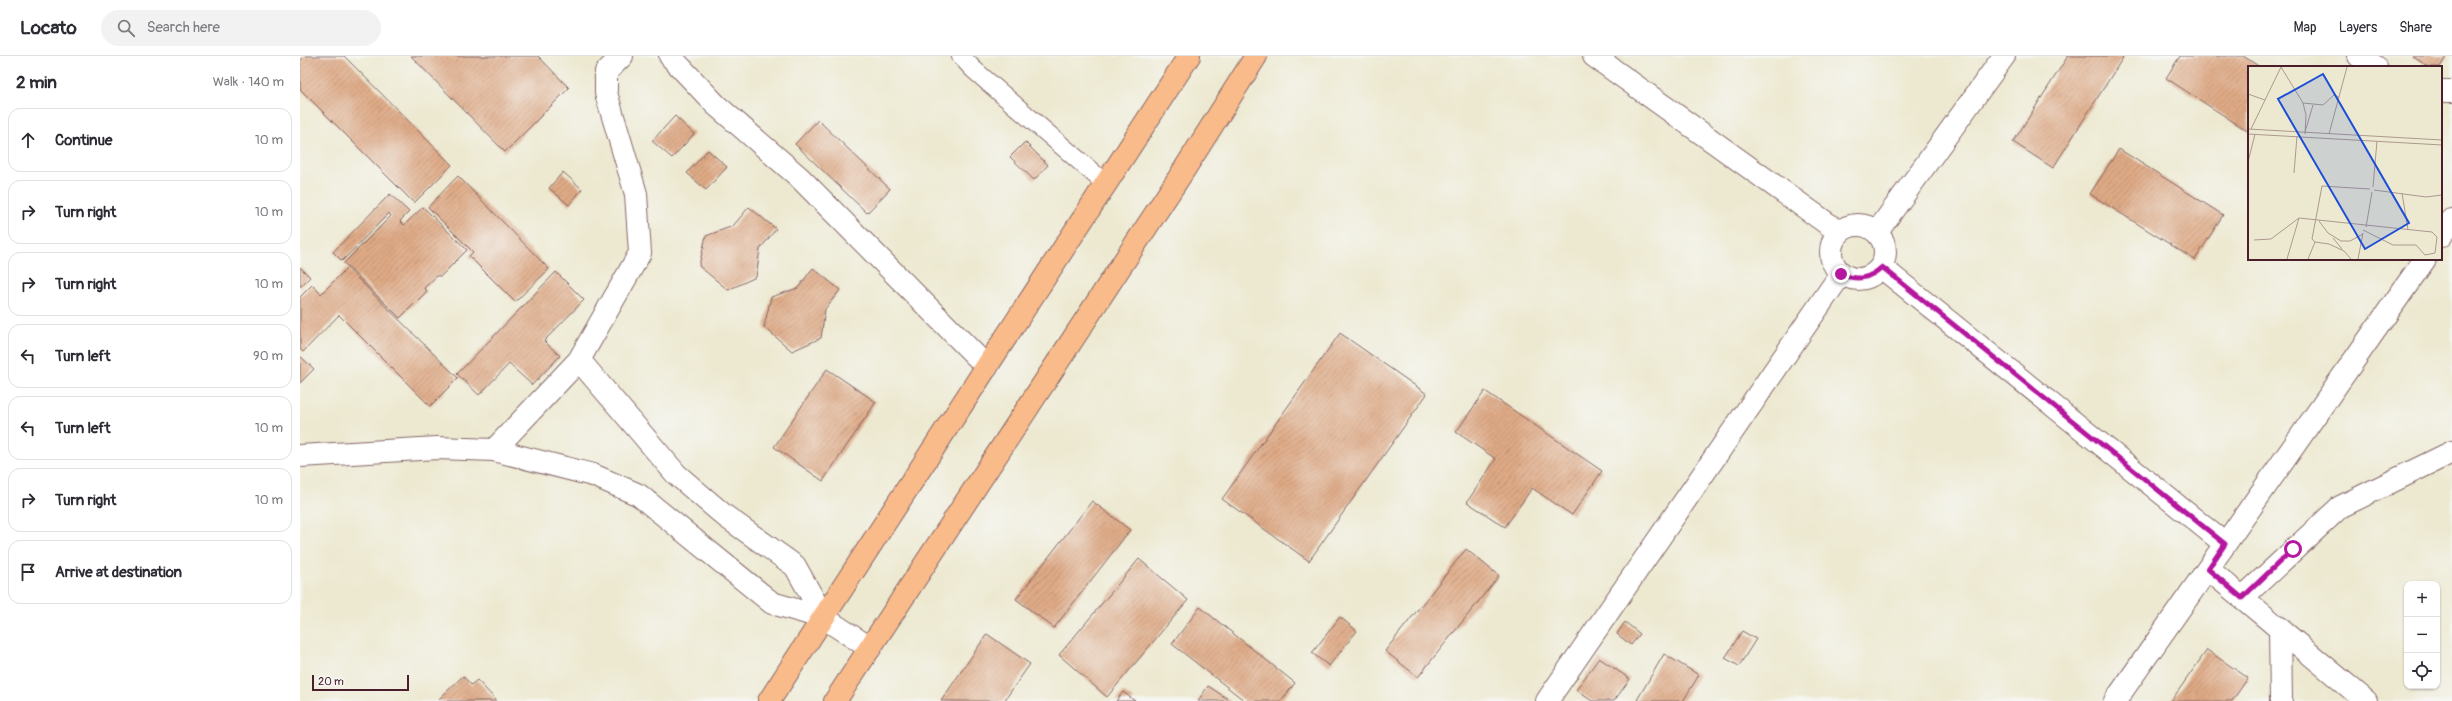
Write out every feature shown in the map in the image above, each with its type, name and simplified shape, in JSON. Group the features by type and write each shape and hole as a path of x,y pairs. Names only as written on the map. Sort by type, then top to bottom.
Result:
{"main road":[{"path":"769,701 1189,56"},
{"path":"835,701 1182,173 1256,56"}],"street":[{"path":"494,450 579,360 640,253 636,194 606,93 606,72 622,56"},
{"path":"670,56 716,105 799,177 987,367"},
{"path":"1594,56 1839,232"},
{"path":"1877,232 2004,56"},
{"path":"2359,56 2374,66"},
{"path":"2442,235 2452,220"},
{"path":"1851,225 1865,225 1877,232 1884,242 1886,254 1882,267 1873,275 1863,279 1851,278 1841,274 1834,264 1830,253 1832,242 1839,232 1851,225"},
{"path":"2115,701 2424,260"},
{"path":"1882,267 2225,544"},
{"path":"1547,701 1841,274"},
{"path":"579,360 676,474 724,516 795,566 824,618"},
{"path":"300,456 437,448 494,450 593,475 640,495 772,603 824,618 870,648"},
{"path":"2242,598 2340,507 2452,452"},
{"path":"2208,569 2366,701"},
{"path":"2280,628 2281,701"}],"lane":[{"path":"961,56 973,69 1106,184"}],"building":[{"path":"305,56 344,56 452,165 414,203 300,89 300,61"},
{"path":"411,56 538,56 569,88 505,152"},
{"path":"2068,56 2124,56 2053,168 2013,142"},
{"path":"2180,56 2243,56 2258,66 2248,66 2248,131 2166,78"},
{"path":"2412,56 2447,56 2441,66 2427,66"},
{"path":"675,116 694,134 672,158 652,141"},
{"path":"818,120 890,189 867,213 795,144"},
{"path":"1025,142 1048,165 1034,180 1010,157"},
{"path":"2119,149 2223,215 2195,260 2090,194"},
{"path":"708,150 727,167 706,190 687,173"},
{"path":"563,172 582,189 569,205 549,188"},
{"path":"458,176 549,269 515,302 469,256 473,252 428,207"},
{"path":"390,194 409,212 400,221 404,225 423,207 467,250 440,277 438,275 424,288 427,291 400,318 344,263 391,216 389,213 342,261 333,252"},
{"path":"749,207 776,229 760,249 756,277 728,290 699,266 706,236 733,226"},
{"path":"300,267 310,277 300,287"},
{"path":"347,268 458,378 430,406 339,315 303,352 300,349 300,297 312,285 321,294"},
{"path":"813,268 840,290 825,309 821,338 792,351 764,327 771,297 798,288"},
{"path":"556,272 584,300 544,341 560,356 532,385 509,364 479,395 457,374"},
{"path":"1340,333 1427,394 1309,561 1222,499"},
{"path":"300,356 314,369 300,383"},
{"path":"827,369 876,402 823,481 774,447"},
{"path":"1485,391 1602,471 1572,515 1532,488 1505,527 1467,502 1496,459 1456,432"},
{"path":"1092,501 1130,530 1054,628 1016,599"},
{"path":"1466,549 1499,576 1418,677 1385,651"},
{"path":"1139,559 1188,600 1107,697 1059,655"},
{"path":"1200,607 1295,683 1281,701 1245,701 1172,644"},
{"path":"1340,617 1357,631 1329,666 1312,653"},
{"path":"1625,622 1640,634 1631,645 1617,634"},
{"path":"1742,631 1756,639 1739,666 1725,658"},
{"path":"987,634 1030,664 1004,701 941,701"},
{"path":"2207,650 2248,678 2232,701 2171,701"},
{"path":"1664,654 1699,675 1683,701 1637,700"},
{"path":"1599,658 1630,679 1614,701 1592,701 1576,690"},
{"path":"463,676 471,685 477,680 497,701 441,701 439,699"},
{"path":"1208,686 1231,701 1198,701"},
{"path":"1123,692 1135,701 1116,701"}],"route":[{"path":"1841,274 1851,278 1863,279 1873,275 1882,267 2011,371 2225,544 2208,569 2242,598 2293,549"}]}
